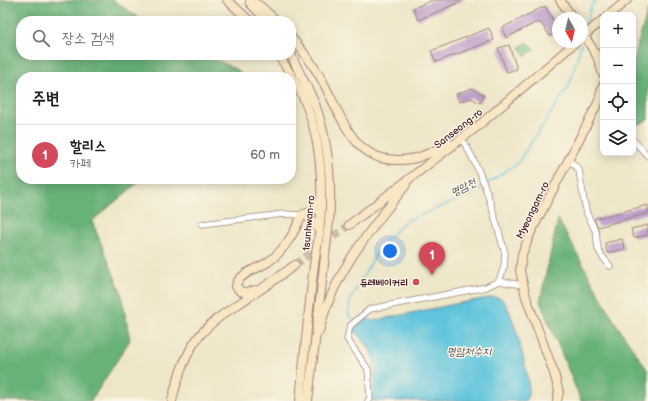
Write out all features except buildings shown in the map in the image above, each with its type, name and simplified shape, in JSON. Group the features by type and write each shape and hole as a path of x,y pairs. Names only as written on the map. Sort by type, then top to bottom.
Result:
{"main road":[{"path":"226,0 244,16"},
{"path":"246,0 262,16"},
{"path":"250,0 260,6 271,16"},
{"path":"560,0 568,12"},
{"path":"614,12 627,0"},
{"path":"588,31 600,22"},
{"path":"588,42 597,56 600,64"},
{"path":"296,43 309,58 323,82 343,124 353,139 364,150 379,157 393,160 406,160 418,158 462,138"},
{"name":"Sanseong-ro","path":"349,224 462,138 569,48"},
{"name":"1sunhwan-ro","path":"281,60 289,72"},
{"name":"1sunhwan-ro","path":"294,60 316,107 328,152 331,199 308,401"},
{"name":"1sunhwan-ro","path":"296,84 303,97 312,125 318,152 322,182 319,230 313,273 300,401"},
{"name":"Myeongam-ro","path":"557,401 559,392 554,373 522,284 520,271 522,254 531,232 568,160 600,106"},
{"path":"312,366 320,327 329,302 346,265 368,233 415,174"},
{"path":"263,288 246,293 242,292 236,286 237,282 246,272 268,262 278,254 294,234 302,215 316,209 321,198"},
{"path":"302,215 310,218 319,230"},
{"path":"172,401 180,371 198,338 215,321 295,265"}],"street":[{"path":"462,138 480,172 505,253 504,267 499,281"},
{"path":"636,143 648,156"},
{"path":"568,160 579,170 584,201 596,232 598,249 610,266"},
{"path":"202,224 284,214 302,215"},
{"path":"368,401 370,399 368,369 347,339 350,326 370,309 486,287 499,281 522,284"}],"green space":[{"path":"0,0 113,0 136,16 16,16 16,60 217,60 240,72 16,72 16,184 136,184 92,221 121,292 130,340 91,401 0,401"},
{"path":"648,9 648,119 636,125 636,52"},
{"path":"528,42 534,50 525,56 520,47"},
{"path":"198,184 221,184 206,188"},
{"path":"558,219 613,319 648,371 648,401 581,401 540,301"}],"water":[{"name":"명암저수지","path":"494,297 502,299 507,305 515,328 528,382 529,390 526,401 372,401 375,381 374,361 367,345 353,329 366,318 372,321"}],"waterway":[{"name":"명암천","path":"588,18 591,6 596,0"},
{"name":"명암천","path":"486,184 517,164 570,84 580,48"},
{"name":"명암천","path":"354,321 348,314 350,300 380,247 404,222 467,196 483,186"}],"tunnel":[{"path":"295,265 349,225"}],"place":[{"name":"할리스","path":"432,275"},
{"name":"듀레베이커리","path":"416,282"}]}
